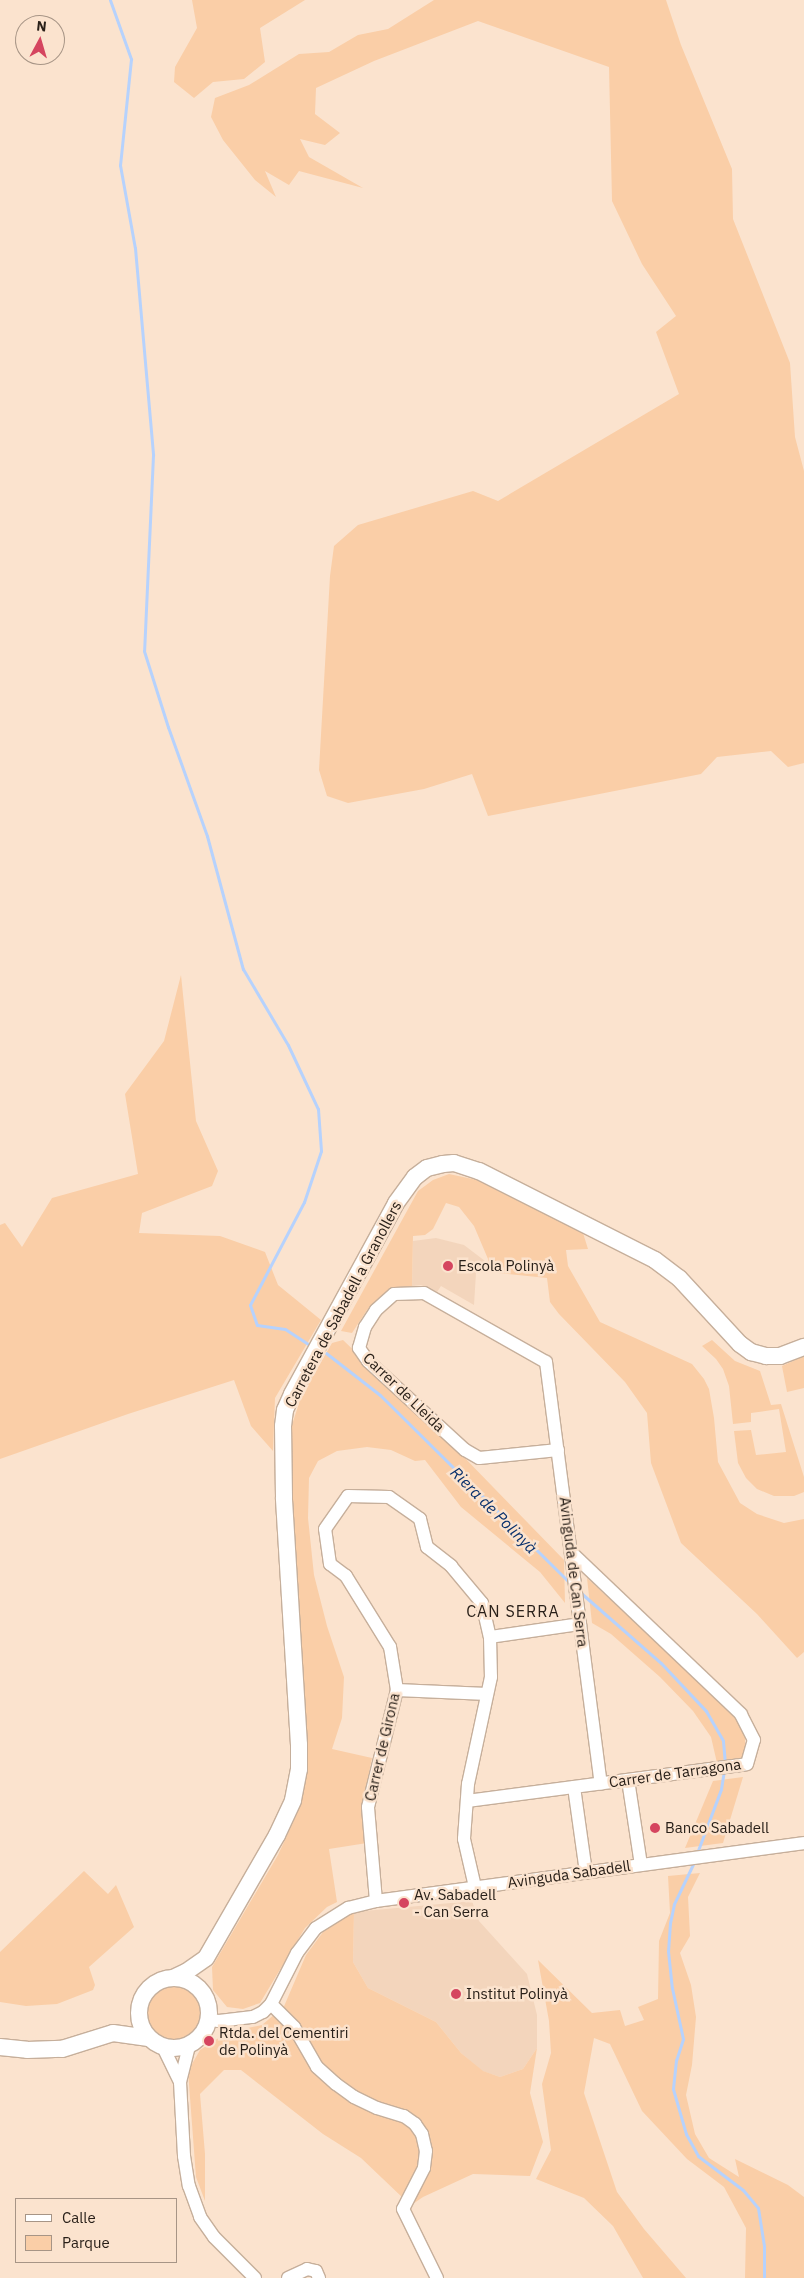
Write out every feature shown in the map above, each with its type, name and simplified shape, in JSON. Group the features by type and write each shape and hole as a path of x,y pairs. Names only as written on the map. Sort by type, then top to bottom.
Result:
{"main road":[{"name":"Carretera de Sabadell a Granollers","path":"173,1978 186,1972 206,1958 286,1819 297,1780 298,1726 284,1497 283,1426 285,1410 396,1203 415,1177 427,1168 443,1164 454,1163 479,1171 655,1260 680,1278 736,1340 751,1352 766,1356 780,1356 804,1347"},
{"name":"Carretera de Sabadell a Granollers","path":"204,1994 206,1958"},
{"path":"0,2047 27,2050 62,2049 113,2033 140,2005 147,1991 161,1980 173,1978 191,1982 204,1994 209,2005 209,2020 205,2030 198,2040 189,2046 180,2048 113,2033"},
{"path":"140,2005 139,2022 156,2042"}],"street":[{"name":"Carrer de Lleida","path":"546,1362 424,1293 394,1294 376,1310 368,1321 359,1348 368,1361 464,1450 479,1458 558,1450"},
{"name":"Avinguda de Can Serra","path":"546,1362 601,1783"},
{"name":"Carrer de Girona","path":"376,1901 368,1807 397,1690 390,1648 346,1576 330,1564 325,1529 348,1496 389,1497 420,1519 427,1547 452,1566 482,1603 490,1638 491,1677 468,1784 464,1839 474,1887"},
{"name":"Carrer de Tarragona","path":"467,1801 747,1764 754,1740 741,1714 571,1552"},
{"path":"490,1638 580,1624"},
{"path":"397,1690 487,1694"},
{"path":"628,1780 641,1864"},
{"path":"574,1787 586,1872"},
{"name":"Avinguda Sabadell","path":"271,2004 297,1953 316,1928 348,1908 376,1901 474,1887 804,1843"},
{"path":"209,2020 219,2021 253,2017 263,2012 271,2004 294,2027 317,2067 336,2084 354,2097 377,2108 404,2116 415,2124 422,2134 426,2151 424,2168 402,2209 437,2278"},
{"path":"156,2042 180,2082"},
{"path":"189,2046 180,2082 184,2156 189,2186 200,2217 214,2237 255,2278"},
{"path":"288,2278 307,2269 316,2271 319,2278"}],"shaded area":[{"name":"Escola Polinyà","path":"436,1238 464,1245 485,1261 484,1272 476,1273 474,1305 441,1286 437,1292 421,1285 412,1286 413,1241"},
{"name":"Institut Polinyà","path":"472,1901 479,1921 527,1974 537,2015 537,2048 523,2069 500,2077 482,2071 461,2053 436,2022 368,1988 353,1962 354,1912"}],"green space":[{"path":"192,0 305,0 260,28 265,62 244,79 213,82 194,98 174,82 175,67 197,28"},
{"path":"434,0 666,0 681,45 732,169 733,219 790,363 795,437 804,471 804,763 788,767 771,751 717,757 701,774 488,816 472,774 424,789 348,803 327,796 319,770 330,576 334,546 358,525 473,491 498,501 679,394 656,332 676,316 642,264 612,201 609,67 478,21 374,61 316,88 315,114 340,133 325,145 300,139 309,157 363,188 299,171 289,185 265,171 276,197 255,180 223,140 211,117 215,98 249,85 299,54 329,52 358,35 388,29"},
{"path":"181,975 196,1121 218,1171 212,1186 142,1213 139,1233 220,1236 265,1252 278,1285 321,1320 275,1398 273,1451 251,1426 234,1380 128,1414 0,1459 0,1225 5,1223 22,1247 52,1198 138,1174 125,1094 164,1041"},
{"path":"449,1174 477,1180 583,1233 588,1249 566,1250 568,1266 600,1322 692,1364 704,1379 709,1389 714,1418 718,1462 740,1503 757,1514 784,1523 804,1519 804,1652 797,1658 757,1614 681,1543 651,1463 647,1413 625,1382 559,1314 550,1302 547,1278 489,1272 488,1259 474,1226 459,1207 446,1203 433,1229 425,1235 413,1236 412,1286 385,1293 367,1310 352,1333 341,1331 418,1191 433,1180"},
{"path":"343,1340 459,1452 564,1560 565,1603 540,1572 461,1507 425,1460 415,1461 391,1450 367,1447 337,1451 318,1461 309,1478 308,1518 314,1575 327,1626 344,1677 342,1718 332,1749 372,1758 363,1804 367,1843 329,1849 337,1902 327,1907 305,1928 260,2003 243,2009 227,2007 213,1990 212,1967 278,1855 296,1816 303,1779 289,1471 291,1428 301,1397 332,1343"},
{"path":"712,1340 735,1361 760,1371 771,1405 781,1404 804,1477 804,1492 794,1496 774,1496 757,1489 746,1478 738,1463 734,1431 751,1430 756,1455 786,1452 779,1409 751,1413 751,1422 733,1424 729,1386 723,1369 716,1359 702,1346"},
{"path":"804,1356 804,1388 787,1392 782,1366"},
{"path":"587,1578 739,1719 745,1737 745,1755 735,1761 717,1763 711,1737 693,1711 660,1677 611,1634 592,1623"},
{"path":"743,1777 723,1843 685,1848 713,1781"},
{"path":"84,1871 108,1894 116,1885 134,1927 89,1967 95,1985 93,1990 57,2004 26,2006 0,2002 0,1952"},
{"path":"700,1873 688,1897 690,1936 680,1953 691,1985 696,2017 692,2065 686,2095 695,2134 709,2158 739,2177 735,2159 788,2185 804,2197 804,2278 745,2278 746,2228 724,2187 687,2159 642,2111 610,2044 594,2038 584,2093 617,2192 644,2229 686,2278 643,2278 613,2226 584,2198 536,2179 551,2150 542,2084 551,2053 549,2021 538,1960 592,2013 620,2010 625,2026 644,2020 638,2007 658,1999 659,1941 670,1913 668,1876"},
{"path":"354,1912 353,1962 368,1988 436,2022 461,2053 483,2071 500,2077 523,2069 537,2048 530,2093 543,2142 530,2176 473,2174 423,2197 407,2208 428,2167 425,2131 355,2094 321,2065 282,2011 306,1955 323,1932"},
{"path":"168,1985 180,1985 195,1993 203,2008 203,2020 195,2035 180,2043 168,2043 153,2035 145,2020 145,2008 153,1993"},
{"path":"275,2014 291,2030 314,2069 412,2129 418,2139 421,2153 419,2168 403,2198 361,2158 323,2134 241,2070 224,2070 200,2094 205,2154 205,2201 196,2177 188,2071 200,2050 228,2032 262,2025"}],"waterway":[{"path":"110,0 131,59 120,165 135,248 153,455 144,651 168,727 207,836 243,969 288,1045 318,1109 321,1151 304,1202 250,1305 257,1325 285,1329 308,1344"},
{"name":"Riera de Polinyà","path":"326,1353 380,1395 571,1584"},
{"name":"Riera de Polinyà","path":"581,1593 661,1663 706,1711 723,1741 725,1763"},
{"path":"697,1853 721,1789 724,1769"},
{"path":"694,1862 674,1904 670,1923 668,1951 672,1988 683,2039 676,2060 673,2089 686,2134 698,2156 743,2190 758,2208 764,2247 764,2278"}],"place":[{"name":"Escola Polinyà","path":"448,1266"},
{"name":"Banco Sabadell","path":"655,1828"},
{"name":"Av. Sabadell - Can Serra","path":"404,1903"},
{"name":"Institut Polinyà","path":"456,1994"},
{"name":"Rtda. del Cementiri de Polinyà","path":"209,2041"}],"district":[{"name":"CAN SERRA","path":"513,1611"}]}
